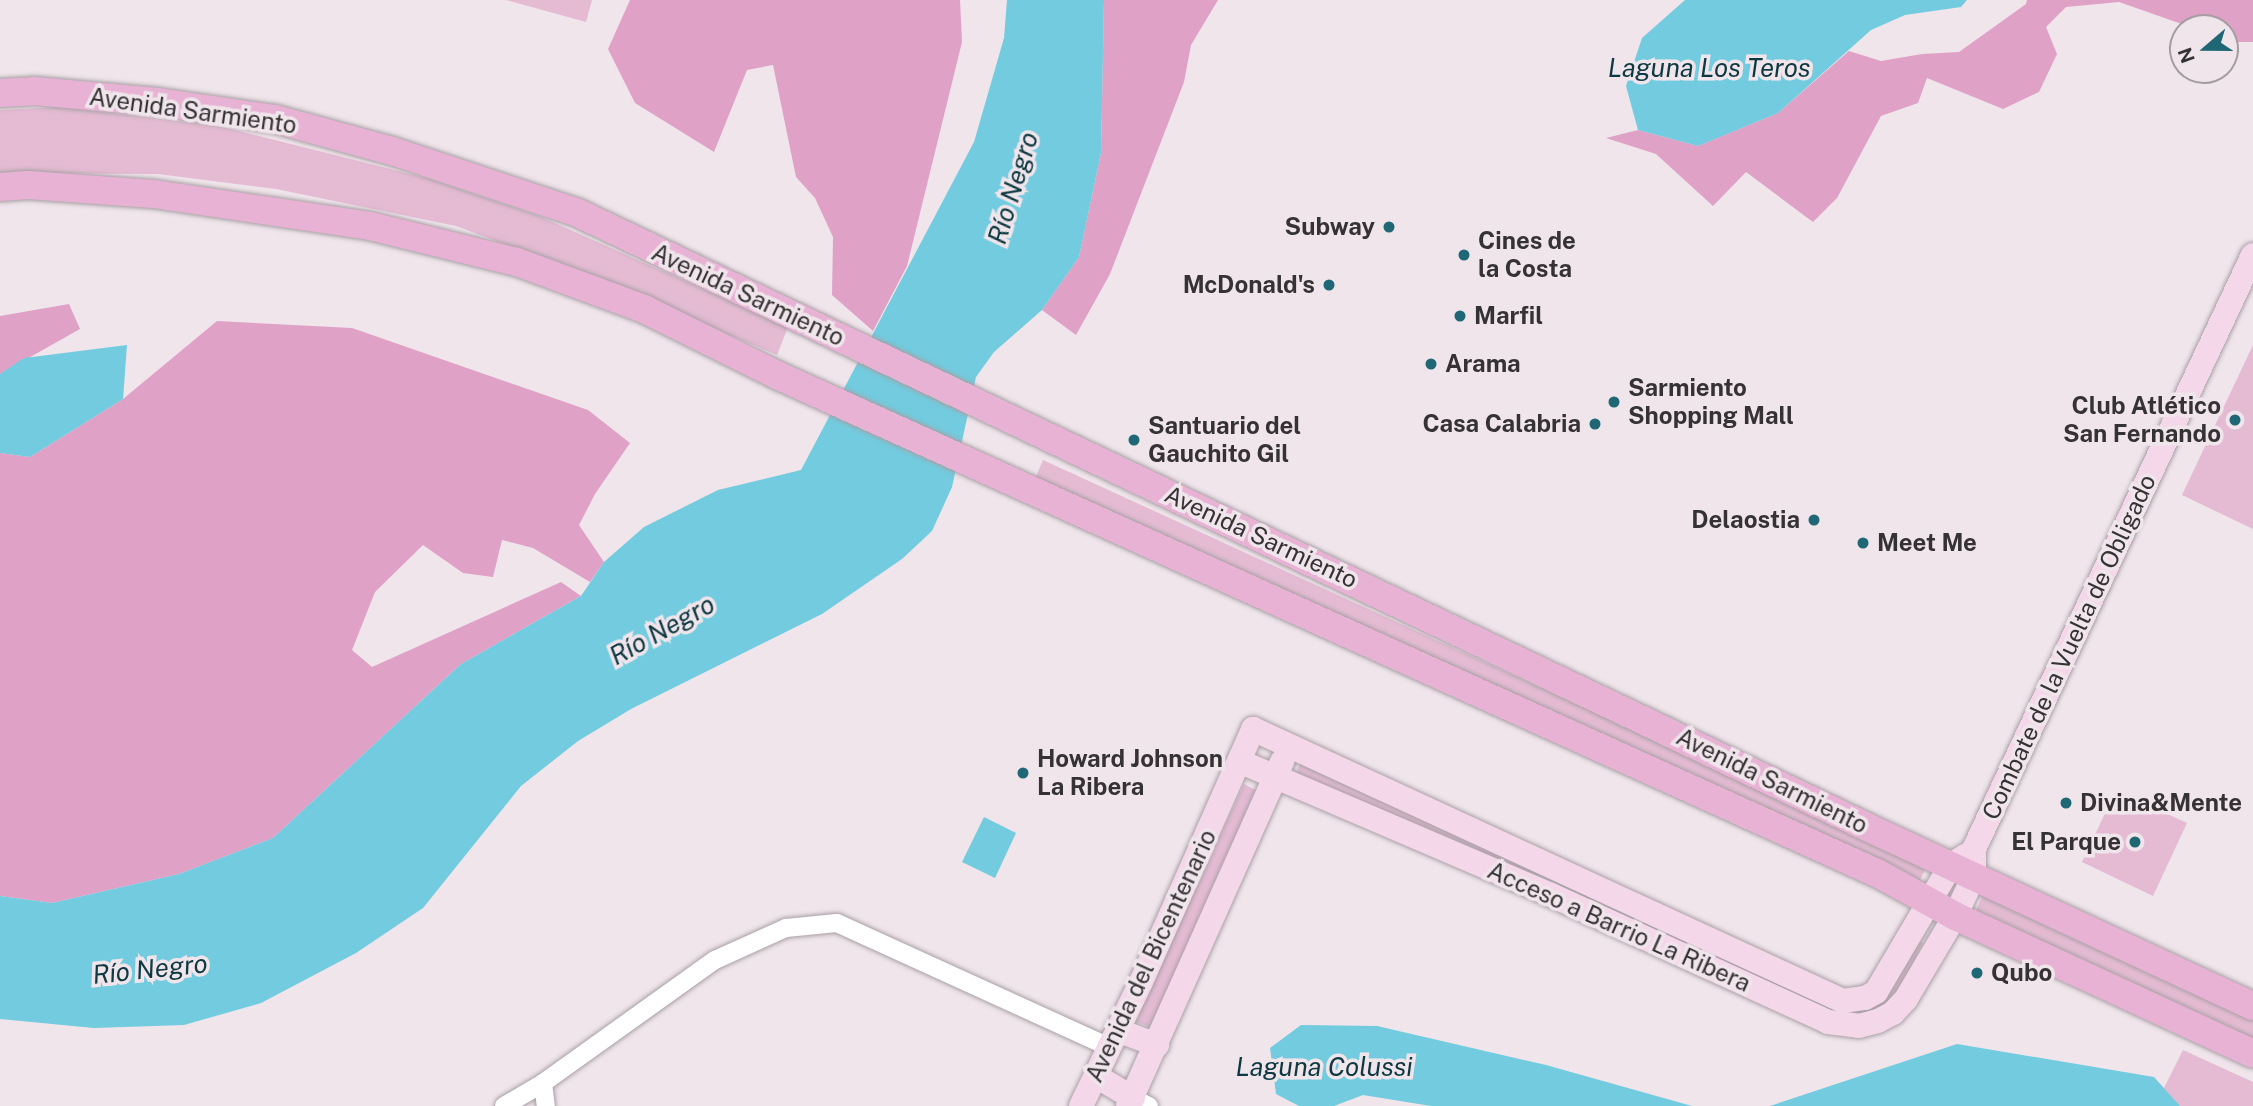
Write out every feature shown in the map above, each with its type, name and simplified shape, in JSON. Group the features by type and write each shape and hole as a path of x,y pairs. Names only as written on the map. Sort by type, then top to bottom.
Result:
{"main road":[{"name":"Avenida Sarmiento","path":"0,93 34,91 210,109 275,119 392,151 578,213 800,320 1966,864 2253,1006"},
{"name":"Avenida Sarmiento","path":"0,187 28,185 154,194 370,226 517,262 644,309 779,376 1866,868 1955,916 2253,1054"}],"street":[{"name":"Combate de la Vuelta de Obligado","path":"1955,916 1966,864 2253,255"},
{"name":"Combate de la Vuelta de Obligado","path":"1253,729 1843,1001 1865,998 1876,992 1931,901 1966,864"},
{"name":"Avenida del Bicentenario","path":"1081,1106 1241,762 1253,729"},
{"name":"Avenida del Bicentenario","path":"1137,1103 1157,1045 1289,746"},
{"name":"Acceso a Barrio La Ribera","path":"1241,762 1549,894 1828,1022 1859,1026 1893,1013 1906,999 1955,916"},
{"path":"1549,894 1556,867"},
{"path":"504,1106 543,1083 715,960 786,929 837,923 1113,1039 1157,1045"},
{"path":"1096,1076 1137,1103"},
{"path":"543,1083 545,1106"}],"shaded area":[{"path":"506,0 592,0 586,22"},
{"path":"630,0 960,0 962,42 907,266 873,331 832,295 833,237 815,198 796,177 773,65 747,70 714,152 635,103 608,49"},
{"path":"1104,0 1218,0 1191,45 1184,82 1110,274 1076,335 1042,310 1079,257 1101,153"},
{"path":"2027,0 2253,0 2253,42 2239,42 2239,14 2169,14 2169,20 2119,2 2066,7 2046,27 2057,54 2039,92 2003,109 1927,78 1918,103 1881,116 1837,198 1813,222 1746,172 1713,206 1656,154 1606,138 1638,130 1698,146 1778,113 1849,51 1881,61 1922,54 1959,52 2026,4"},
{"path":"61,107 219,126 430,179 539,216 788,327 777,355 590,276 456,226 276,189 158,174 0,173 0,110"},
{"path":"69,304 80,329 0,374 0,316"},
{"path":"217,321 352,328 588,410 630,443 595,494 579,525 604,562 590,582 533,548 502,540 493,577 463,573 423,545 375,592 352,650 372,667 561,582 581,596 461,664 273,838 179,874 52,903 0,896 0,453 30,457 123,399"},
{"name":"Club Atlético San Fernando","path":"2253,345 2253,529 2182,495"},
{"path":"1043,460 1927,865 1918,884 1035,479"},
{"path":"1303,758 1542,867 1537,878 1295,775"},
{"path":"1244,784 1259,792 1150,1027 1135,1021"},
{"name":"El Parque","path":"2116,790 2187,823 2153,896 2082,862"},
{"path":"1565,880 1852,1008 1915,939 1923,943 1894,1000 1857,1018 1837,1016 1564,889"},
{"path":"1985,890 2253,1013 2253,1041 1975,913"},
{"path":"2183,1050 2253,1082 2253,1106 2155,1106"}],"water":[{"name":"Río Negro","path":"1007,0 1104,0 1101,153 1079,257 1042,310 994,352 976,377 952,487 932,531 902,559 822,614 631,709 578,741 521,786 423,908 356,953 261,1003 184,1025 94,1028 0,1019 0,896 52,903 179,874 273,838 461,664 581,596 604,562 644,527 718,490 801,470 974,142 1004,38"},
{"name":"Laguna Los Teros","path":"1685,0 1967,0 1961,7 1905,15 1871,30 1778,113 1698,146 1638,130 1626,86 1642,38"},
{"path":"127,345 123,399 30,457 0,453 0,374 24,358"},
{"path":"984,817 1016,833 995,878 962,862"},
{"name":"Laguna Colussi","path":"1301,1025 1377,1026 1546,1065 1692,1106 1431,1106 1363,1095 1334,1106 1299,1106 1276,1094 1270,1048"},
{"path":"1957,1044 2154,1077 2180,1106 1770,1106"}],"place":[{"name":"Subway","path":"1389,227"},
{"name":"Cines de la Costa","path":"1464,255"},
{"name":"McDonald's","path":"1329,285"},
{"name":"Marfil","path":"1460,316"},
{"name":"Arama","path":"1431,364"},
{"name":"Sarmiento Shopping Mall","path":"1614,402"},
{"name":"Club Atlético San Fernando","path":"2235,420"},
{"name":"Casa Calabria","path":"1595,424"},
{"name":"Santuario del Gauchito Gil","path":"1134,440"},
{"name":"Delaostia","path":"1814,520"},
{"name":"Meet Me","path":"1863,543"},
{"name":"Howard Johnson La Ribera","path":"1023,773"},
{"name":"Divina&Mente","path":"2066,803"},
{"name":"El Parque","path":"2135,842"},
{"name":"Qubo","path":"1977,973"}]}
